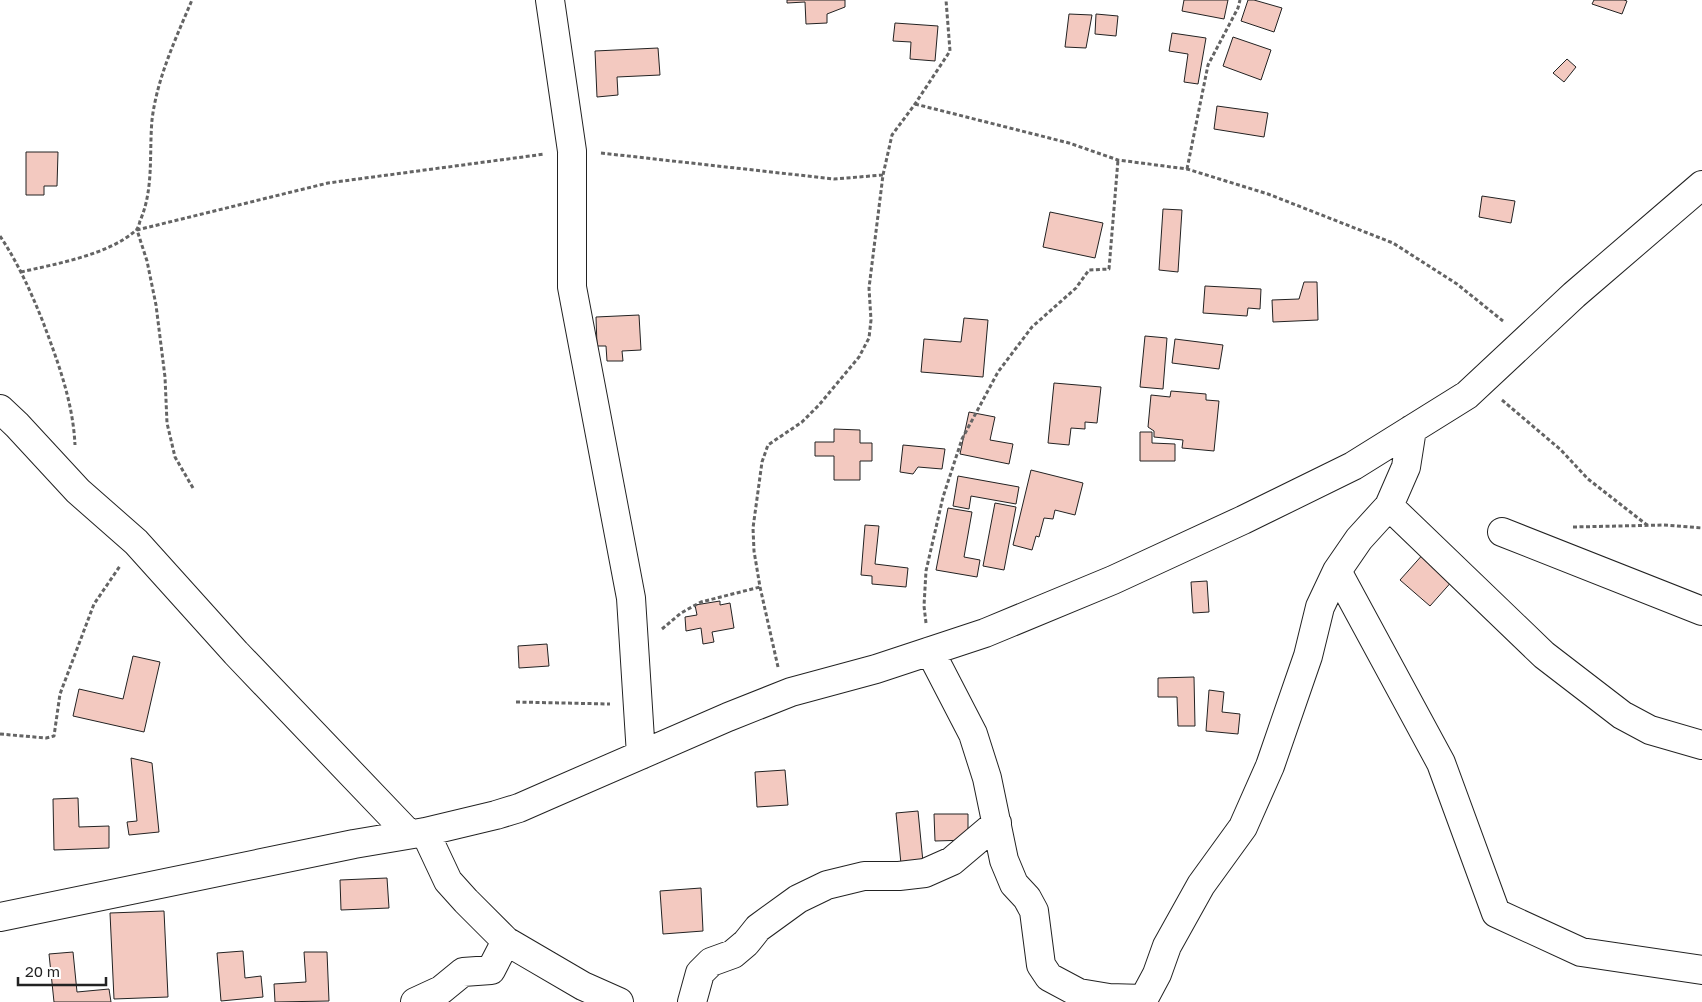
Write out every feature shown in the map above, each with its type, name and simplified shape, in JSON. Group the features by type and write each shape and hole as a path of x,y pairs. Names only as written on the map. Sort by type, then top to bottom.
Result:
{"street":[{"path":"550,0 572,150 572,287 631,598 642,755"},
{"path":"0,917 417,833 519,808 784,695 876,669 986,633 1113,580 1353,466 1467,395 1574,295 1700,190"},
{"path":"0,409 78,491 136,542 236,653 417,833 448,881 506,941 583,986 619,1002"},
{"path":"930,651 973,734 987,778 1004,860 1014,884 1027,898 1034,910 1041,966 1049,977 1079,993 1143,1001 1157,974 1167,946 1201,884 1243,827 1256,800 1270,766 1308,656 1320,607 1337,570 1388,506 1406,467 1412,429"},
{"path":"1388,506 1544,655 1591,691 1622,714 1650,730 1702,745"},
{"path":"1502,532 1702,611"},
{"path":"1337,570 1441,763 1496,914 1581,952 1702,970"},
{"path":"692,1002 700,973 711,962 733,954 746,943 758,928 798,900 827,884 864,876 899,876 926,873 952,861 997,823"},
{"path":"415,1002 441,990 463,972 490,970 506,941"}],"path":[{"path":"192,0 171,50 160,84 152,119 150,170 146,206 137,230 148,261 156,305 165,377 167,423 175,457 193,488"},
{"path":"784,695 754,551 753,528 762,462 768,445 802,422 819,405 859,357 869,338 871,320 869,288 883,175 892,135 950,51 946,0"},
{"path":"1187,169 1208,65 1238,8 1240,0"},
{"path":"915,104 1069,143 1118,160 1187,169 1268,194 1393,244 1457,284 1526,340"},
{"path":"21,272 77,258 112,246 137,230 328,183 572,150 834,179 883,175"},
{"path":"930,651 924,606 926,570 943,497 962,438 998,372 1032,327 1076,288 1089,270 1109,270 1118,160"},
{"path":"0,236 14,257 21,272 52,346 68,395 74,432 78,491"},
{"path":"1480,382 1561,450 1588,479 1647,525"},
{"path":"0,734 46,738 54,736 60,694 94,604 136,542"},
{"path":"660,631 681,613 701,602 760,587"},
{"path":"516,702 618,704 638,699"}],"building":[{"path":"787,0 845,0 845,7 827,14 827,23 806,24 805,2 787,3"},
{"path":"1184,0 1228,0 1224,19 1182,11"},
{"path":"1248,0 1282,8 1274,32 1241,21"},
{"path":"1594,0 1627,1 1622,14 1592,4"},
{"path":"1069,14 1092,15 1086,48 1065,47"},
{"path":"1096,14 1118,16 1116,36 1095,34"},
{"path":"895,23 938,26 935,61 910,59 911,42 893,41"},
{"path":"1172,33 1206,38 1198,84 1184,82 1188,54 1169,51"},
{"path":"1233,37 1271,50 1261,80 1223,66"},
{"path":"658,48 660,75 617,77 618,95 597,97 595,51"},
{"path":"1567,59 1576,67 1564,82 1553,73"},
{"path":"1217,106 1268,113 1264,137 1214,129"},
{"path":"26,152 58,152 57,186 44,186 44,195 26,195"},
{"path":"1482,196 1515,201 1511,223 1479,217"},
{"path":"1163,209 1182,210 1178,272 1159,270"},
{"path":"1050,212 1103,223 1095,258 1043,247"},
{"path":"1304,282 1317,282 1318,320 1273,322 1272,300 1299,299"},
{"path":"1205,286 1261,289 1260,309 1248,308 1247,316 1203,313"},
{"path":"639,315 641,350 622,351 623,361 607,361 606,346 597,346 596,317"},
{"path":"964,318 988,320 983,377 921,372 924,339 961,342"},
{"path":"1145,336 1167,338 1163,389 1140,387"},
{"path":"1175,339 1223,345 1219,369 1172,363"},
{"path":"1054,383 1101,387 1097,423 1085,422 1085,429 1071,428 1069,445 1048,443"},
{"path":"1171,391 1206,394 1206,400 1219,401 1214,451 1182,448 1183,440 1154,437 1154,431 1148,427 1151,395 1170,397"},
{"path":"969,412 995,417 990,440 1013,444 1009,464 960,454"},
{"path":"834,429 860,430 860,443 872,443 872,461 860,461 860,480 834,480 834,456 815,456 815,442 834,442"},
{"path":"1140,432 1152,432 1152,443 1175,444 1175,461 1140,461"},
{"path":"903,445 945,449 942,469 918,467 913,474 900,472"},
{"path":"1031,470 1083,483 1075,515 1055,510 1053,519 1044,518 1039,537 1036,536 1032,550 1013,545"},
{"path":"958,476 1019,487 1016,504 971,496 969,509 953,506"},
{"path":"995,503 1016,507 1004,570 983,566"},
{"path":"948,508 972,512 964,557 980,560 977,577 936,570"},
{"path":"865,525 879,526 875,564 908,568 906,587 872,584 872,576 861,575"},
{"path":"1425,552 1454,579 1430,606 1400,580"},
{"path":"1207,581 1209,612 1193,613 1191,582"},
{"path":"720,601 720,605 730,603 734,628 712,632 714,642 703,644 701,628 686,631 685,617 697,615 695,605"},
{"path":"547,644 549,666 519,668 518,646"},
{"path":"133,656 160,662 144,732 73,716 79,689 123,699"},
{"path":"1194,677 1195,726 1178,726 1177,697 1158,697 1158,678"},
{"path":"1209,690 1224,692 1222,712 1240,714 1238,734 1206,731"},
{"path":"131,758 152,763 159,832 129,835 127,822 137,821"},
{"path":"785,770 788,805 757,807 755,772"},
{"path":"78,798 79,827 109,826 109,848 54,850 53,799"},
{"path":"918,811 923,862 901,864 896,813"},
{"path":"934,814 968,814 968,840 935,841"},
{"path":"387,878 389,908 341,910 340,880"},
{"path":"701,888 703,931 663,934 660,891"},
{"path":"164,911 168,997 114,999 110,913"},
{"path":"243,951 245,978 261,976 263,997 221,1001 217,953"},
{"path":"73,952 77,992 109,989 111,1002 54,1002 49,954"},
{"path":"304,952 327,952 329,1001 275,1002 274,984 306,982"}]}
